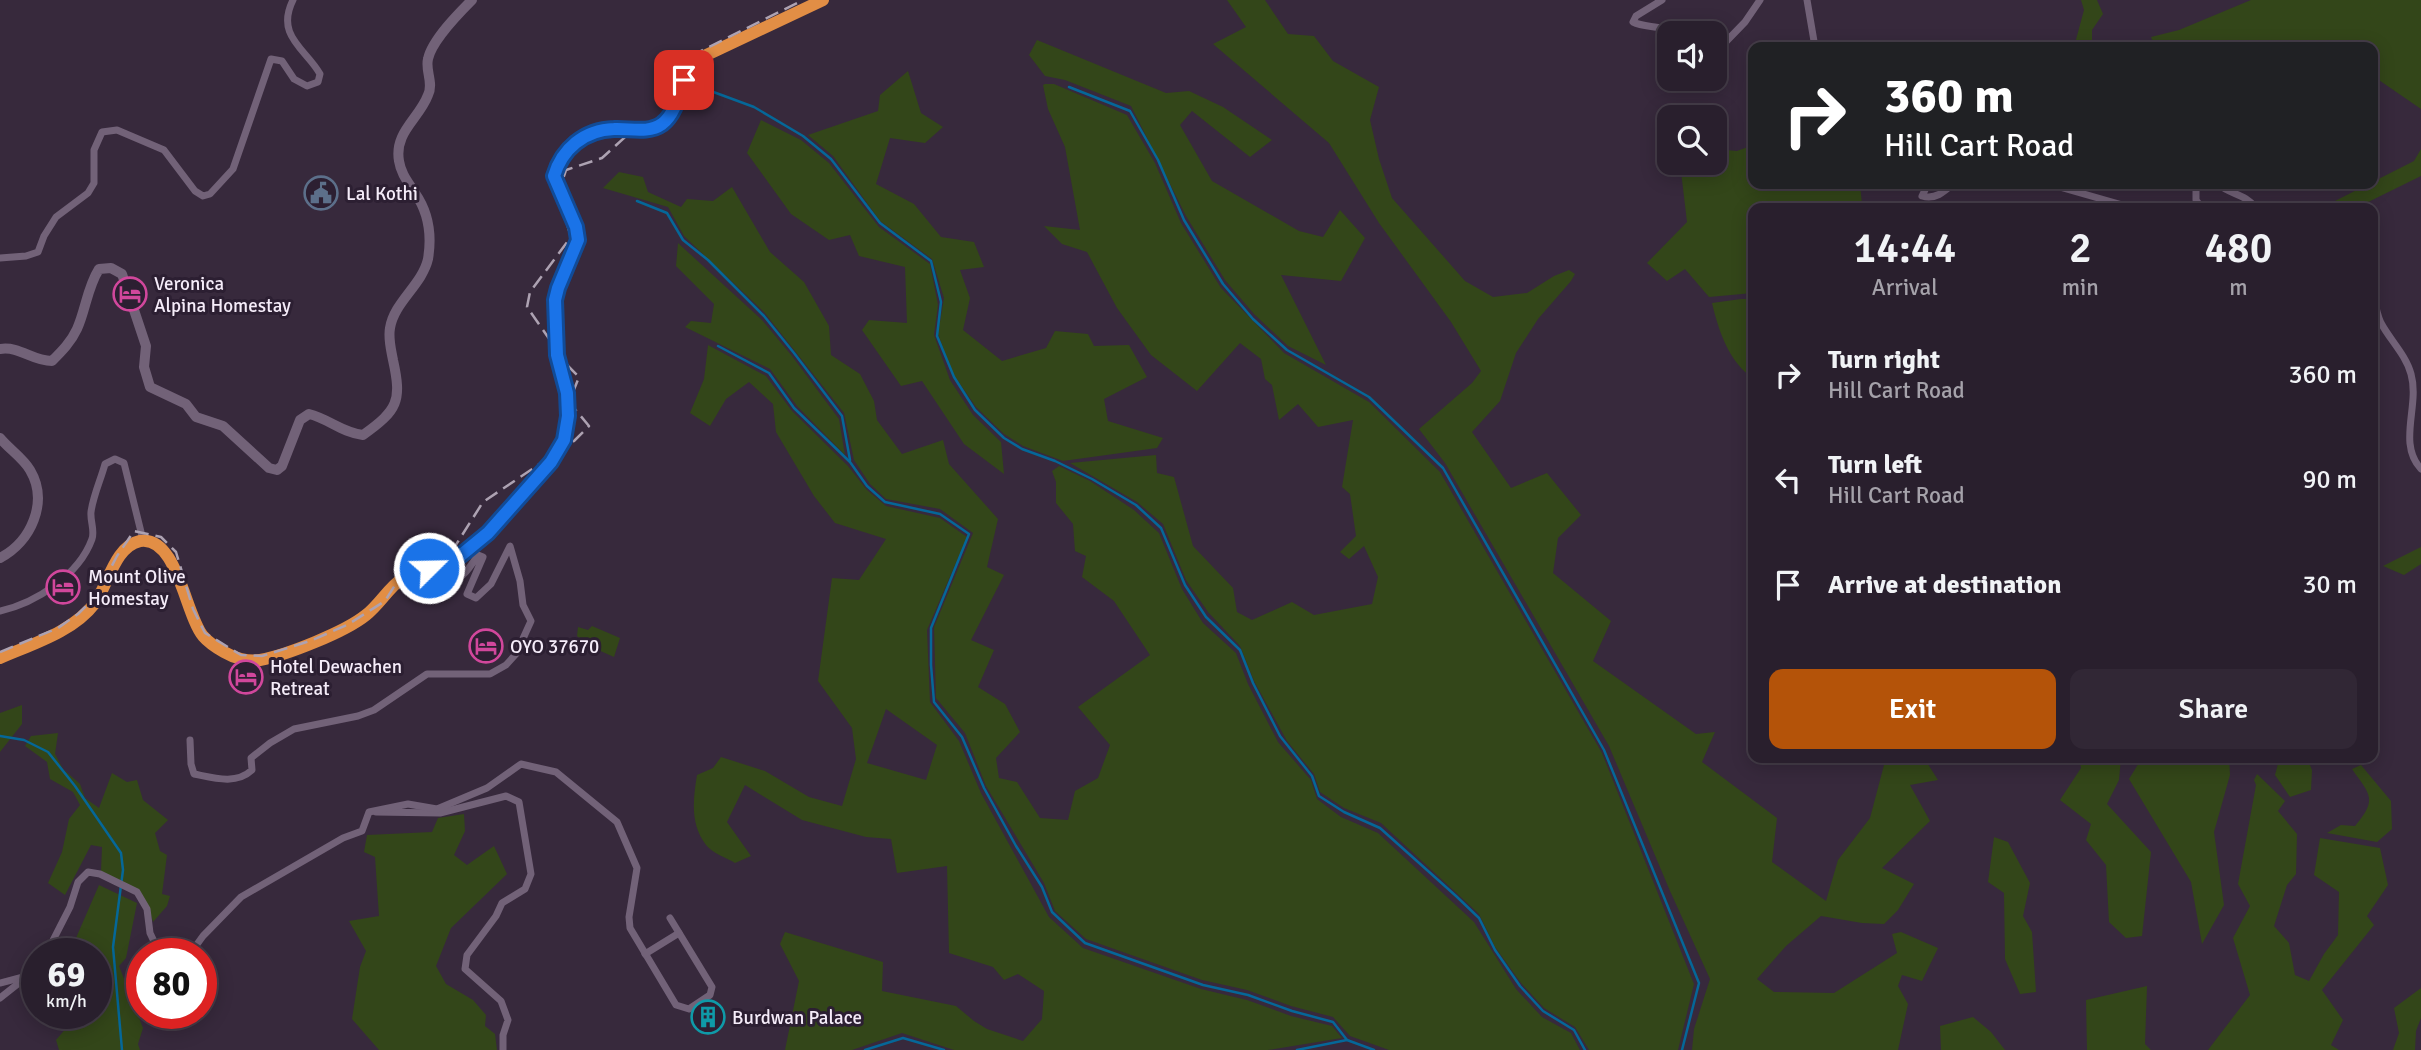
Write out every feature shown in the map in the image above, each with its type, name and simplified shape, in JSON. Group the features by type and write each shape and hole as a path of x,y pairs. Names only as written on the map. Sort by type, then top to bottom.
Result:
{"highway":[{"path":"0,658 56,633 85,614 96,601 120,556 131,544 143,540 157,544 173,564 188,607 202,636 217,648 242,659 258,660 312,643 356,622 368,614 401,579 460,556 488,533 551,462 564,440 568,416 567,393 557,355 555,300 578,240 576,227 554,176 559,160 585,136 611,129 655,128 664,122 672,111 689,68 698,59 822,0"}],"main road":[{"path":"0,349 22,352 39,361 52,361 68,344 78,326 91,281 99,269 111,268 122,274 146,346 144,367 150,387 186,404 196,417 223,426 269,468 277,470 282,466 300,420 309,414 347,433 363,435 378,424 393,408 399,388 390,342 390,326 405,297 418,281 427,260 429,239 428,217 417,195 402,175 398,158 399,140 428,96 431,86 428,60 434,46 472,0"},
{"path":"0,438 30,469 38,488 36,514 28,535 0,558"}],"street":[{"path":"0,258 38,252 44,236 56,218 88,193 94,183 94,150 102,132 117,131 164,150 195,191 203,196 210,194 233,169 271,59 282,61 295,79 307,86 318,82 320,74 314,64 291,39 288,21 293,0"},
{"path":"1657,27 1633,22 1636,16 1662,0"},
{"path":"1727,41 1745,22 1760,0"},
{"path":"1807,0 1814,42"},
{"path":"1926,189 1922,196 1928,198 1943,194 1948,189"},
{"path":"2066,189 2116,203"},
{"path":"2226,189 2247,198 2252,203"},
{"path":"2378,310 2381,322 2411,374 2414,391 2410,441 2412,459 2421,469"},
{"path":"0,611 27,602 52,587 86,551 93,536 91,512 98,488 106,464 115,458 124,463 129,474 143,540"},
{"path":"190,740 194,774 225,780 246,776 252,770 251,758 294,729 358,716 374,710 426,674 490,674 506,665 516,654 531,621 523,605 520,581 510,546 491,584 476,598 467,594 483,558 478,555 467,574 456,583 441,586 429,568"},
{"path":"369,812 408,804 437,809 487,788 521,764 556,772 617,822 637,868 629,918 630,928 676,1005 689,1009 710,995 712,987 670,918"},
{"path":"369,812 440,813 506,796 519,802 531,874 525,890 502,903 496,916 467,955 465,969 501,1001 508,1020 503,1035 503,1050"},
{"path":"202,938 241,897 343,838 362,831 369,812"},
{"path":"55,938 66,917 78,882 88,872 100,874 136,892 146,909 152,938"},
{"path":"645,954 679,933"},
{"path":"0,983 21,978"},
{"path":"0,998 21,981"}],"green space":[{"path":"1227,0 1265,0 1288,34 1314,36 1333,61 1379,87 1370,120 1392,198 1465,281 1493,297 1527,293 1569,270 1575,274 1538,319 1516,353 1500,401 1472,432 1511,488 1547,473 1581,515 1558,538 1553,573 1611,621 1593,661 1696,734 1715,732 1702,762 1777,818 1772,862 1826,901 1838,860 1870,818 1884,765 1881,763 1927,763 1938,780 1910,785 1930,821 1882,868 1914,884 1898,910 1884,924 1821,916 1786,946 1757,979 1774,992 1834,993 1897,953 1892,934 1901,932 1938,948 1922,981 1902,975 1898,986 1908,1004 1898,1050 1692,1050 1694,1029 1710,979 1609,746 1445,463 1419,429 1472,383 1481,371 1451,322 1379,223 1329,143 1213,44 1246,27"},
{"path":"2081,0 2097,0 2103,14 2092,30 2092,42 2075,42 2084,10"},
{"path":"2251,0 2421,0 2421,109 2378,79 2378,42 2153,42 2151,37 2179,30"},
{"path":"1037,40 1166,93 1189,91 1223,107 1272,140 1250,157 1192,111 1180,125 1212,181 1299,231 1323,237 1340,210 1365,238 1341,281 1281,275 1326,365 1288,346 1254,314 1225,280 1186,216 1131,106 1065,80 1045,76 1029,55"},
{"path":"908,71 921,113 943,127 925,143 890,138 876,184 914,204 941,237 974,242 984,267 960,270 970,298 963,330 1002,361 1046,348 1055,331 1088,334 1094,346 1129,345 1147,377 1104,399 1108,421 1163,438 1157,448 1063,461 1023,446 1004,434 976,407 953,374 938,334 944,298 932,259 880,221 833,156 808,135 878,111 880,95"},
{"path":"1054,84 1127,115 1155,163 1181,223 1221,288 1284,353 1369,402 1440,472 1602,753 1694,984 1678,1050 1589,1050 1575,1027 1544,1008 1521,983 1495,947 1479,914 1381,823 1344,808 1320,792 1314,774 1287,741 1254,681 1240,646 1208,612 1186,580 1163,524 1137,502 1070,463 1156,455 1157,473 1174,477 1193,546 1233,588 1237,612 1252,620 1292,602 1314,615 1372,604 1378,577 1364,546 1349,559 1340,552 1356,536 1350,494 1342,487 1353,420 1318,427 1298,404 1279,420 1272,385 1265,379 1261,359 1240,343 1197,391 1151,355 1117,308 1087,252 1062,244 1044,226 1080,230 1065,147 1048,109 1043,85"},
{"path":"761,120 801,140 829,163 879,227 930,264 938,305 934,335 950,380 973,415 1001,442 1004,474 964,444 922,381 901,386 862,330 869,320 907,323 905,267 859,256 850,235 829,240 791,214 747,153"},
{"path":"1748,147 1748,189 1860,189 1862,203 1748,203 1748,293 1709,297 1685,269 1667,281 1647,263 1687,222 1681,175 1727,175 1727,150 1737,151"},
{"path":"2421,149 2421,176 2366,203 2331,203 2359,189 2378,189 2378,179 2414,161"},
{"path":"619,172 643,177 648,192 681,207 687,199 713,201 732,187 770,252 804,282 829,326 831,355 860,374 874,401 877,420 902,454 943,440 949,464 998,519 987,567 1004,575 971,640 994,650 978,687 1005,704 1020,732 996,758 999,778 1017,782 1040,818 1068,820 1075,791 1098,778 1110,745 1078,707 1150,655 1114,601 1082,577 1086,556 1075,551 1073,524 1056,503 1056,482 1052,471 1059,466 1090,481 1134,510 1159,533 1182,589 1203,623 1236,653 1248,684 1278,742 1311,780 1317,799 1341,817 1378,833 1474,922 1516,989 1542,1017 1571,1033 1580,1050 1389,1050 1350,1036 1333,1017 1247,990 1202,980 1086,939 1055,911 1044,883 986,786 965,733 936,698 934,627 973,533 940,509 886,499 870,484 854,460 844,413 764,312 684,236 668,207 603,188"},
{"path":"678,243 762,320 792,356 839,419 845,455 797,406 770,369 685,327 691,321 711,323 714,304 676,266"},
{"path":"1748,299 1748,374 1731,355 1721,334 1712,303"},
{"path":"708,345 766,376 792,411 848,466 867,490 886,506 940,518 967,537 927,630 930,702 959,741 981,793 1049,917 1083,948 1201,989 1332,1026 1342,1038 1268,1050 954,1050 902,1033 852,1050 785,1050 799,981 780,944 785,932 883,962 882,991 956,1006 987,1029 1023,1041 1042,1019 1044,991 1018,974 1004,980 993,967 949,953 947,866 897,873 891,839 866,837 802,820 745,785 727,822 751,856 735,863 712,850 701,837 694,812 697,775 713,768 721,757 765,771 809,797 842,806 856,759 852,728 818,681 832,578 859,580 886,539 835,523 814,496 776,432 773,404 749,382 726,399 710,426 690,413 704,379","holes":["886,709 937,745 926,780 867,763"]},
{"path":"2421,547 2421,564 2404,575 2383,566"},
{"path":"592,626 620,638 614,657 587,645 577,636 578,627 588,630"},
{"path":"22,705 22,724 0,752 0,713"},
{"path":"58,733 55,754 63,769 80,784 85,798 99,808 112,773 127,782 137,780 143,800 168,820 155,833 160,851 167,855 162,894 170,896 167,906 153,922 140,895 101,871 102,847 91,845 65,895 48,883 62,852 69,819 80,805 73,792 50,779 47,762 25,746 31,736"},
{"path":"2080,763 2121,763 2119,780 2107,804 2151,852 2142,936 2126,938 2109,922 2106,865 2086,840 2091,824 2060,800 2081,768"},
{"path":"2139,763 2229,763 2230,775 2214,832 2224,905 2202,944 2191,882 2129,779"},
{"path":"2278,763 2309,763 2312,770 2311,790 2290,797 2275,775"},
{"path":"2361,765 2391,801 2392,829 2377,842 2327,833 2341,825 2355,826 2367,809 2367,791 2352,769"},
{"path":"2257,774 2285,801 2278,811 2297,834 2296,874 2287,885 2274,926 2289,943 2295,975 2309,981 2338,935 2339,892 2314,875 2320,838 2380,848 2388,885 2367,916 2374,925 2322,990 2343,1020 2331,1045 2339,1050 2208,1050 2250,995 2233,938 2250,906 2238,884"},
{"path":"464,814 465,831 454,855 467,865 494,846 507,874 451,928 436,966 446,984 473,1000 486,1015 485,1026 495,1034 497,1050 379,1050 352,1019 360,967 366,951 349,921 379,916 375,857 364,852 367,835 432,832 438,818"},
{"path":"1994,837 2008,842 2030,883 2023,916 2032,932 2036,992 2020,994 2005,959 2004,893 1988,882"},
{"path":"99,885 137,903 130,938 126,938 126,958 119,966 126,984 126,1029 143,1029 138,1044 140,1050 59,1050 56,1040 65,1029 112,1029 112,938 76,938"},
{"path":"2147,986 2145,1044 2151,1050 2087,1050 2086,1000"},
{"path":"2421,988 2421,1018 2416,1031 2415,1050 2393,1050 2399,1033 2394,1008"},
{"path":"1973,1017 1991,1032 2005,1050 1941,1050 1940,1026"}],"waterway":[{"path":"1069,87 1130,111 1158,160 1184,220 1223,284 1253,319 1287,350 1369,397 1443,468 1604,750 1699,983 1682,1050"},
{"path":"708,90 754,107 803,136 831,159 880,223 931,261 941,302 937,336 954,377 975,410 1004,438 1022,449 1092,479 1136,505 1161,528 1185,585 1206,617 1240,650 1253,683 1280,736 1312,776 1319,796 1344,812 1380,828 1456,896 1479,918 1495,950 1520,986 1543,1011 1574,1030 1585,1050"},
{"path":"637,201 667,213 683,240 708,260 764,316 842,416 850,460"},
{"path":"718,346 769,373 794,408 850,462 867,486 885,502 940,514 969,534 931,628 934,702 962,737 984,788 1042,887 1052,912 1085,943 1203,985 1248,995 1333,1022 1347,1040 1374,1050"},
{"path":"0,736 24,740 48,752 121,853 123,870 113,947 122,1050"},
{"path":"865,1050 903,1038 944,1050"},
{"path":"1297,1050 1347,1040"}],"railway":[{"path":"0,652 58,628 78,614 96,596 134,531 161,537 176,552 193,609 205,633 241,655 262,656 310,641 347,625 385,601 402,574 447,559 483,502 574,441 589,426 569,402 579,377 568,366 527,307 530,292 571,237 558,194 566,170 602,158 635,128 659,125 693,55 803,0"}],"place":[{"name":"Lal Kothi","path":"321,193"},
{"name":"Veronica Alpina Homestay","path":"130,294"},
{"name":"Mount Olive Homestay","path":"63,587"},
{"name":"OYO 37670","path":"486,646"},
{"name":"Hotel Dewachen Retreat","path":"246,677"},
{"name":"Burdwan Palace","path":"708,1017"}],"route":[{"path":"429,568 460,556 488,533 551,462 564,440 568,416 567,393 557,355 555,300 578,240 576,227 554,176 559,160 585,136 611,129 655,128 664,122 672,111 684,80"}]}
